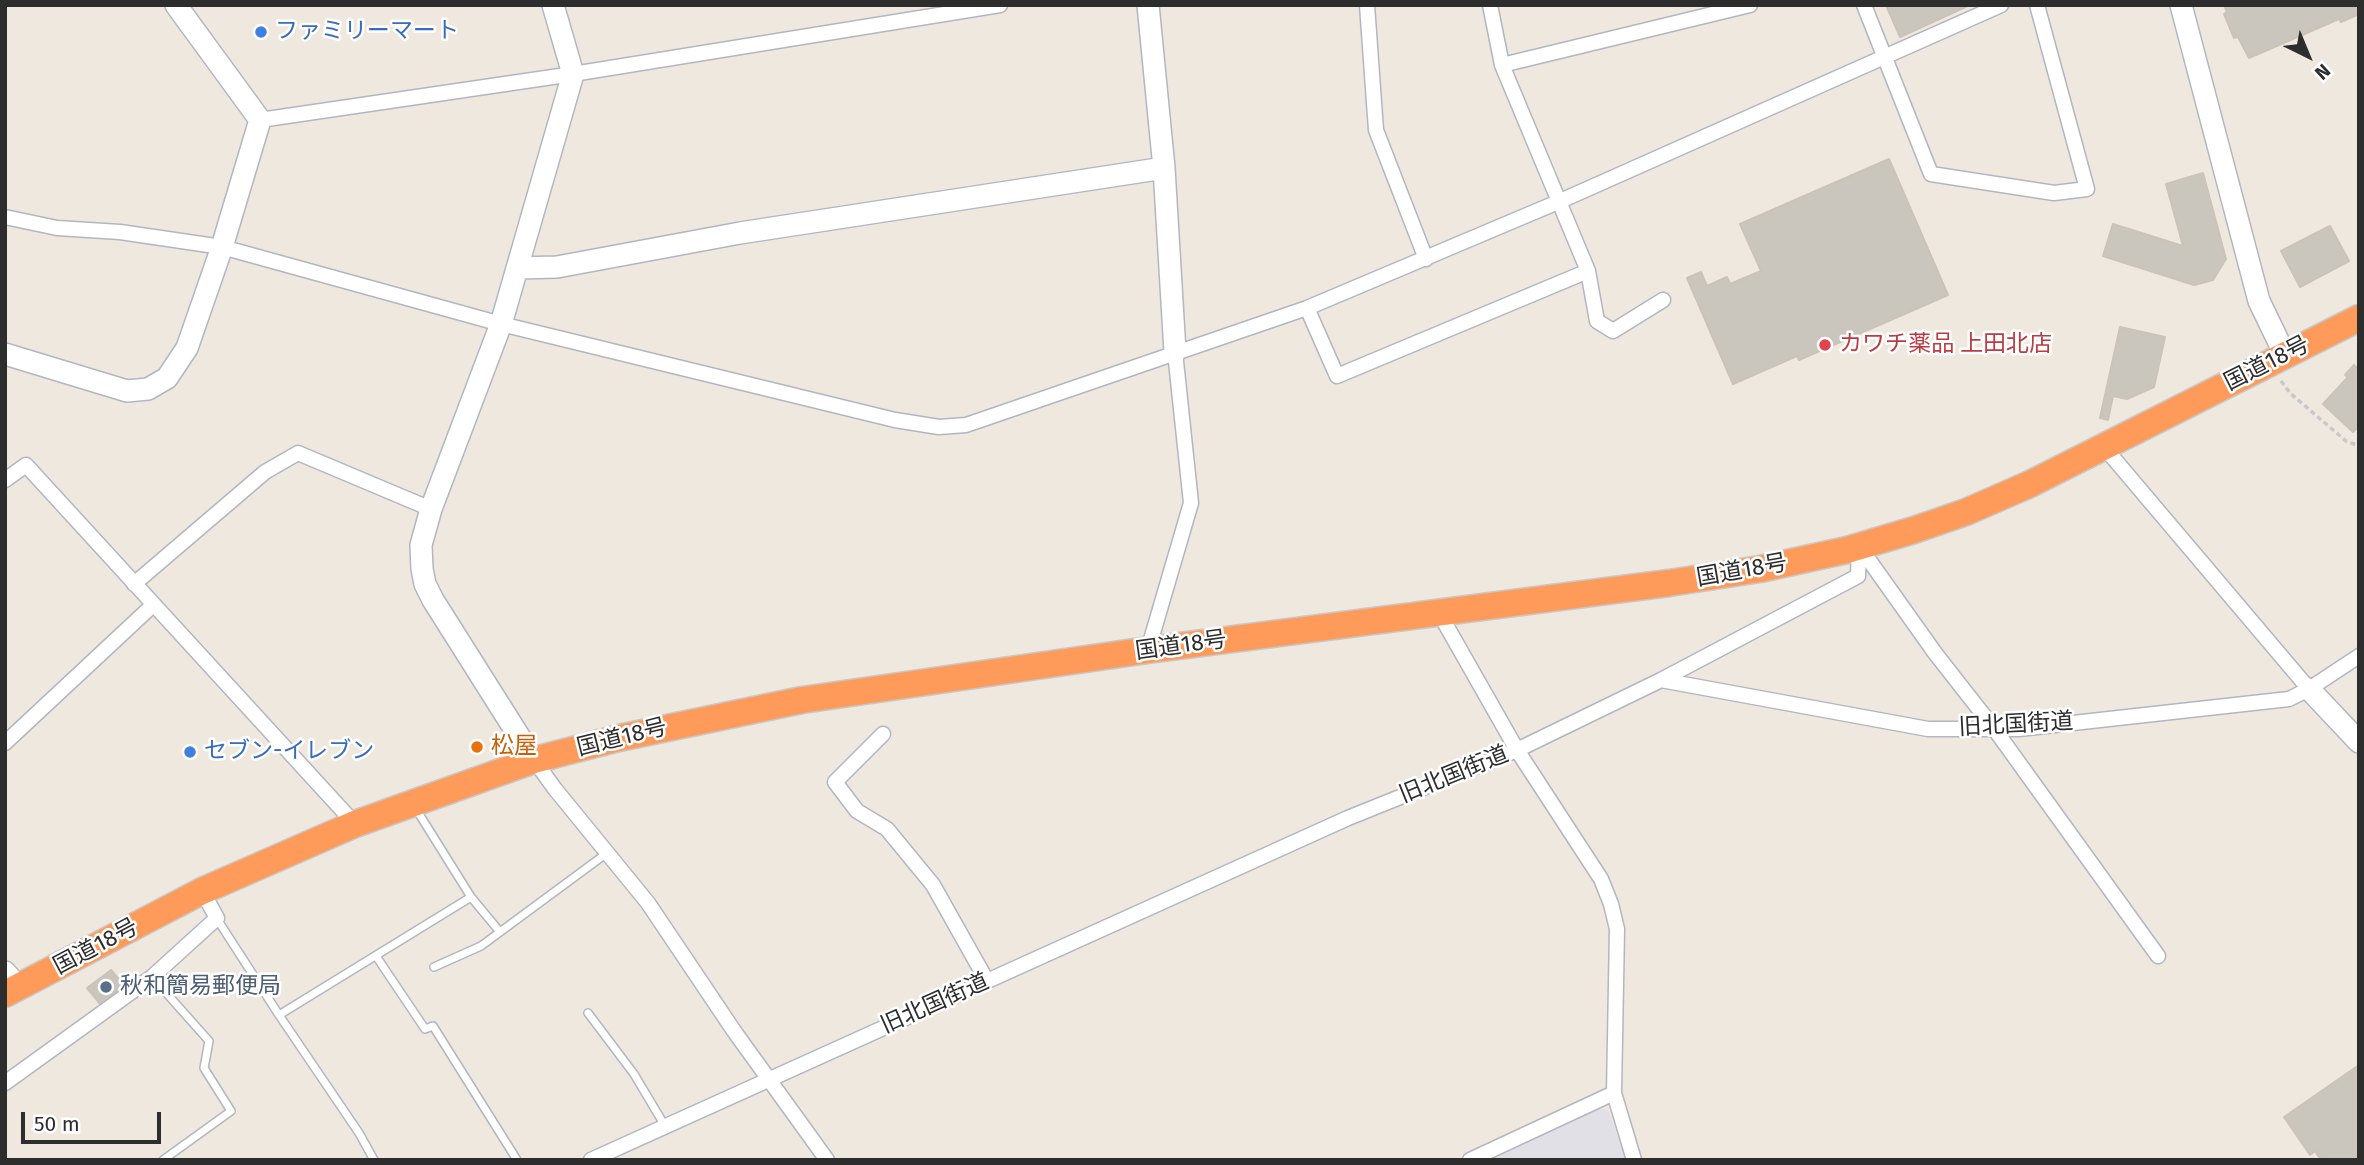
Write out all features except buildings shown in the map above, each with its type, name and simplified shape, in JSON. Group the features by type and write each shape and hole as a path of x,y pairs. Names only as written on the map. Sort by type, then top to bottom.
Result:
{"highway":[{"name":"国道18号","path":"10,985 202,891 355,824 534,760 691,722 802,699 1438,611 1669,583 1759,569 1859,546 1966,512 2030,484 2281,365 2359,318"}],"street":[{"path":"176,5 260,120"},
{"path":"553,5 573,74 501,324 431,509 421,545 425,584 534,760 648,903 734,1031 827,1160"},
{"path":"260,120 573,74 1000,5"},
{"path":"1148,5 1164,167 1175,352 1191,503 1148,650"},
{"path":"1367,5 1376,130 1426,258"},
{"path":"1490,5 1502,65 1588,271 1597,321 1613,331 1663,300"},
{"path":"1502,65 1750,5"},
{"path":"1864,5 1931,174 2054,194 2087,189 2037,5"},
{"path":"5,217 57,228 120,232 222,247 501,324 895,420 939,426 966,425 1307,308 1558,202 2001,5"},
{"path":"2181,5 2259,301 2281,365"},
{"path":"5,354 127,391 148,389 167,378 187,348 222,247 260,120"},
{"path":"518,268 557,267 740,233 1164,167"},
{"path":"1307,308 1337,376 1588,271"},
{"path":"2104,447 2309,689 2359,743"},
{"path":"134,584 265,471 298,453 431,509"},
{"path":"5,480 26,465 355,824"},
{"path":"1661,680 1858,576 1859,546"},
{"path":"1859,546 2158,956"},
{"path":"5,743 153,605"},
{"path":"1438,611 1517,750 1584,850 1601,879 1611,904 1617,929 1614,1093 1634,1160"},
{"name":"旧北国街道","path":"591,1160 1348,818 1517,750 1661,680 1928,729 2019,729 2289,699 2359,656"},
{"path":"883,734 835,782 857,811 887,830 933,885 987,981"},
{"path":"5,1083 152,977 217,918 202,891"},
{"path":"1470,1160 1614,1093"}],"lane":[{"path":"413,804 471,897 500,932"},
{"path":"434,967 481,946 607,853"},
{"path":"279,1015 471,897"},
{"path":"217,918 359,1133 374,1160"},
{"path":"376,956 425,1029 433,1026 517,1160"},
{"path":"152,977 209,1041 204,1068 231,1111 163,1160"},
{"path":"588,1013 634,1074 665,1126"}],"path":[{"path":"2281,365 2300,402 2346,441 2359,446"}],"shaded area":[{"path":"1596,1108 1608,1110 1626,1160 1485,1160"}],"place":[{"name":"ファミリーマート","path":"261,32"},
{"name":"カワチ薬品 上田北店","path":"1825,345"},
{"name":"松屋","path":"477,747"},
{"name":"セブン-イレブン","path":"190,752"},
{"name":"秋和簡易郵便局","path":"106,987"}]}
